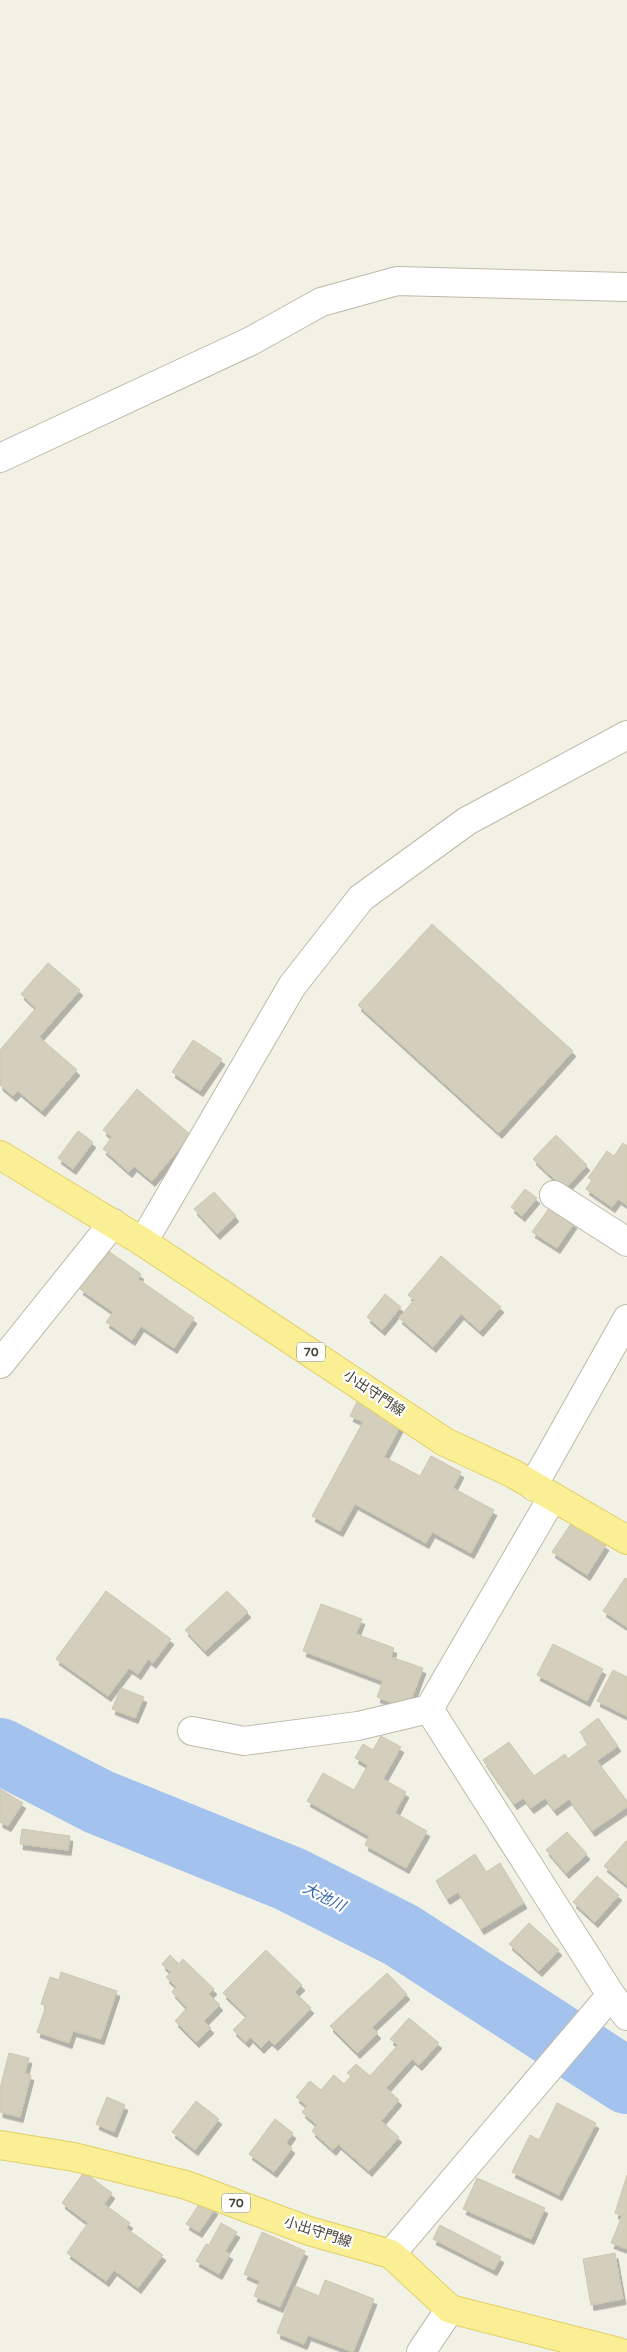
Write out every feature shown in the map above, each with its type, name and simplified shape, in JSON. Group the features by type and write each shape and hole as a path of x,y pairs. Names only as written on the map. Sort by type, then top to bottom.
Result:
{"main road":[{"name":"小出守門線","path":"0,1155 113,1223 445,1442 512,1473 627,1540"},
{"name":"小出守門線","path":"0,2145 74,2157 186,2185 309,2231 391,2254 450,2309 619,2352"}],"street":[{"path":"0,458 251,341 321,302 397,281 627,287"},
{"path":"142,1242 292,986 361,898 467,821 627,734"},
{"path":"554,1196 627,1242"},
{"path":"0,1364 113,1223"},
{"path":"192,1731 244,1741 358,1726 429,1709 542,1492 627,1320"},
{"path":"391,2254 619,2005 429,1709"},
{"path":"421,2352 450,2309"}],"building":[{"path":"432,924 573,1051 499,1133 358,1005"},
{"path":"48,963 80,990 39,1037 77,1070 42,1111 18,1091 13,1096 0,1085 0,1050 36,1008 21,994"},
{"path":"193,1040 222,1059 200,1091 172,1072"},
{"path":"137,1089 191,1135 152,1181 134,1166 129,1172 103,1149 112,1137 103,1130"},
{"path":"78,1131 93,1142 73,1169 58,1158"},
{"path":"556,1135 587,1165 565,1189 533,1159"},
{"path":"623,1143 627,1146 627,1205 618,1199 612,1207 586,1189 592,1180 588,1178 607,1151 614,1156"},
{"path":"525,1189 537,1198 522,1216 511,1207"},
{"path":"214,1192 236,1216 217,1234 194,1209"},
{"path":"550,1207 574,1223 557,1248 532,1232"},
{"path":"107,1250 141,1274 138,1279 194,1318 174,1348 141,1326 132,1340 106,1322 113,1312 80,1289"},
{"path":"441,1256 501,1307 480,1331 461,1314 433,1347 399,1318 414,1300 408,1295"},
{"path":"385,1294 401,1307 382,1330 367,1317"},
{"path":"360,1396 404,1419 384,1457 420,1476 431,1456 461,1472 453,1488 494,1510 471,1553 432,1532 426,1543 355,1504 340,1531 312,1516 363,1422 350,1416"},
{"path":"572,1522 606,1545 587,1575 552,1552"},
{"path":"625,1578 627,1579 627,1627 603,1611"},
{"path":"106,1591 171,1639 153,1663 148,1659 138,1674 129,1668 108,1696 56,1659"},
{"path":"227,1591 248,1612 205,1651 185,1630"},
{"path":"321,1604 362,1619 356,1634 394,1648 391,1657 423,1668 408,1709 377,1697 383,1681 303,1651"},
{"path":"553,1644 603,1669 587,1701 537,1675"},
{"path":"613,1670 627,1677 627,1716 597,1701"},
{"path":"121,1688 144,1697 135,1718 112,1709"},
{"path":"598,1718 618,1746 597,1761 627,1801 627,1807 592,1831 569,1799 554,1810 545,1798 531,1808 523,1798 514,1804 483,1760 509,1742 534,1776 565,1754 568,1759 588,1744 580,1732"},
{"path":"381,1736 401,1747 383,1779 406,1792 395,1813 427,1831 406,1868 365,1845 369,1836 307,1801 323,1773 354,1790 368,1765 355,1758 363,1744 373,1750"},
{"path":"0,1789 23,1803 8,1826 0,1822"},
{"path":"22,1829 70,1836 68,1850 20,1844"},
{"path":"567,1832 587,1854 566,1873 546,1850"},
{"path":"627,1841 627,1885 604,1866"},
{"path":"475,1854 486,1872 500,1863 524,1903 481,1929 458,1892 447,1899 436,1881"},
{"path":"597,1876 619,1895 595,1922 573,1902"},
{"path":"529,1923 559,1950 539,1971 509,1944"},
{"path":"266,1950 302,1985 295,1992 311,2008 275,2045 269,2040 261,2048 250,2037 246,2042 233,2030 247,2016 223,1993"},
{"path":"170,1955 179,1964 183,1959 214,1989 209,1994 220,2005 204,2021 211,2028 196,2042 175,2021 187,2008 172,1992 176,1987 166,1977 171,1973 162,1964"},
{"path":"61,1972 117,1991 101,2039 73,2031 69,2043 37,2032 46,2006 41,2004 50,1977 59,1980"},
{"path":"387,1973 407,1994 372,2027 378,2033 357,2053 330,2026"},
{"path":"409,2018 439,2043 419,2065 412,2059 386,2088 399,2100 381,2121 399,2137 369,2171 338,2144 333,2150 312,2131 317,2125 302,2112 307,2106 296,2097 310,2081 321,2090 334,2075 344,2084 351,2076 347,2073 356,2064 370,2076 398,2045 390,2039"},
{"path":"9,2053 29,2058 25,2073 31,2075 20,2117 0,2112 0,2088"},
{"path":"107,2097 125,2105 114,2132 96,2124"},
{"path":"196,2101 219,2119 195,2150 172,2132"},
{"path":"557,2103 596,2123 559,2195 512,2172 530,2135 539,2140"},
{"path":"275,2119 293,2133 286,2143 292,2148 274,2172 249,2154"},
{"path":"84,2172 112,2193 104,2204 130,2223 126,2228 163,2255 138,2288 114,2270 106,2281 67,2253 88,2223 62,2203"},
{"path":"627,2175 627,2249 611,2243 622,2216 615,2213"},
{"path":"477,2178 545,2208 531,2239 463,2209"},
{"path":"202,2200 215,2209 199,2232 186,2224"},
{"path":"221,2223 237,2232 225,2251 230,2254 219,2274 196,2261 206,2244 209,2245"},
{"path":"440,2225 501,2257 494,2270 433,2239"},
{"path":"262,2232 305,2251 280,2307 254,2296 260,2281 244,2274"},
{"path":"615,2253 623,2299 591,2305 583,2259"},
{"path":"325,2280 374,2299 353,2352 308,2335 304,2344 277,2333 295,2286 319,2296"}],"waterway":[{"name":"大池川","path":"0,1751 99,1802 290,1879 401,1935 627,2081"}]}
